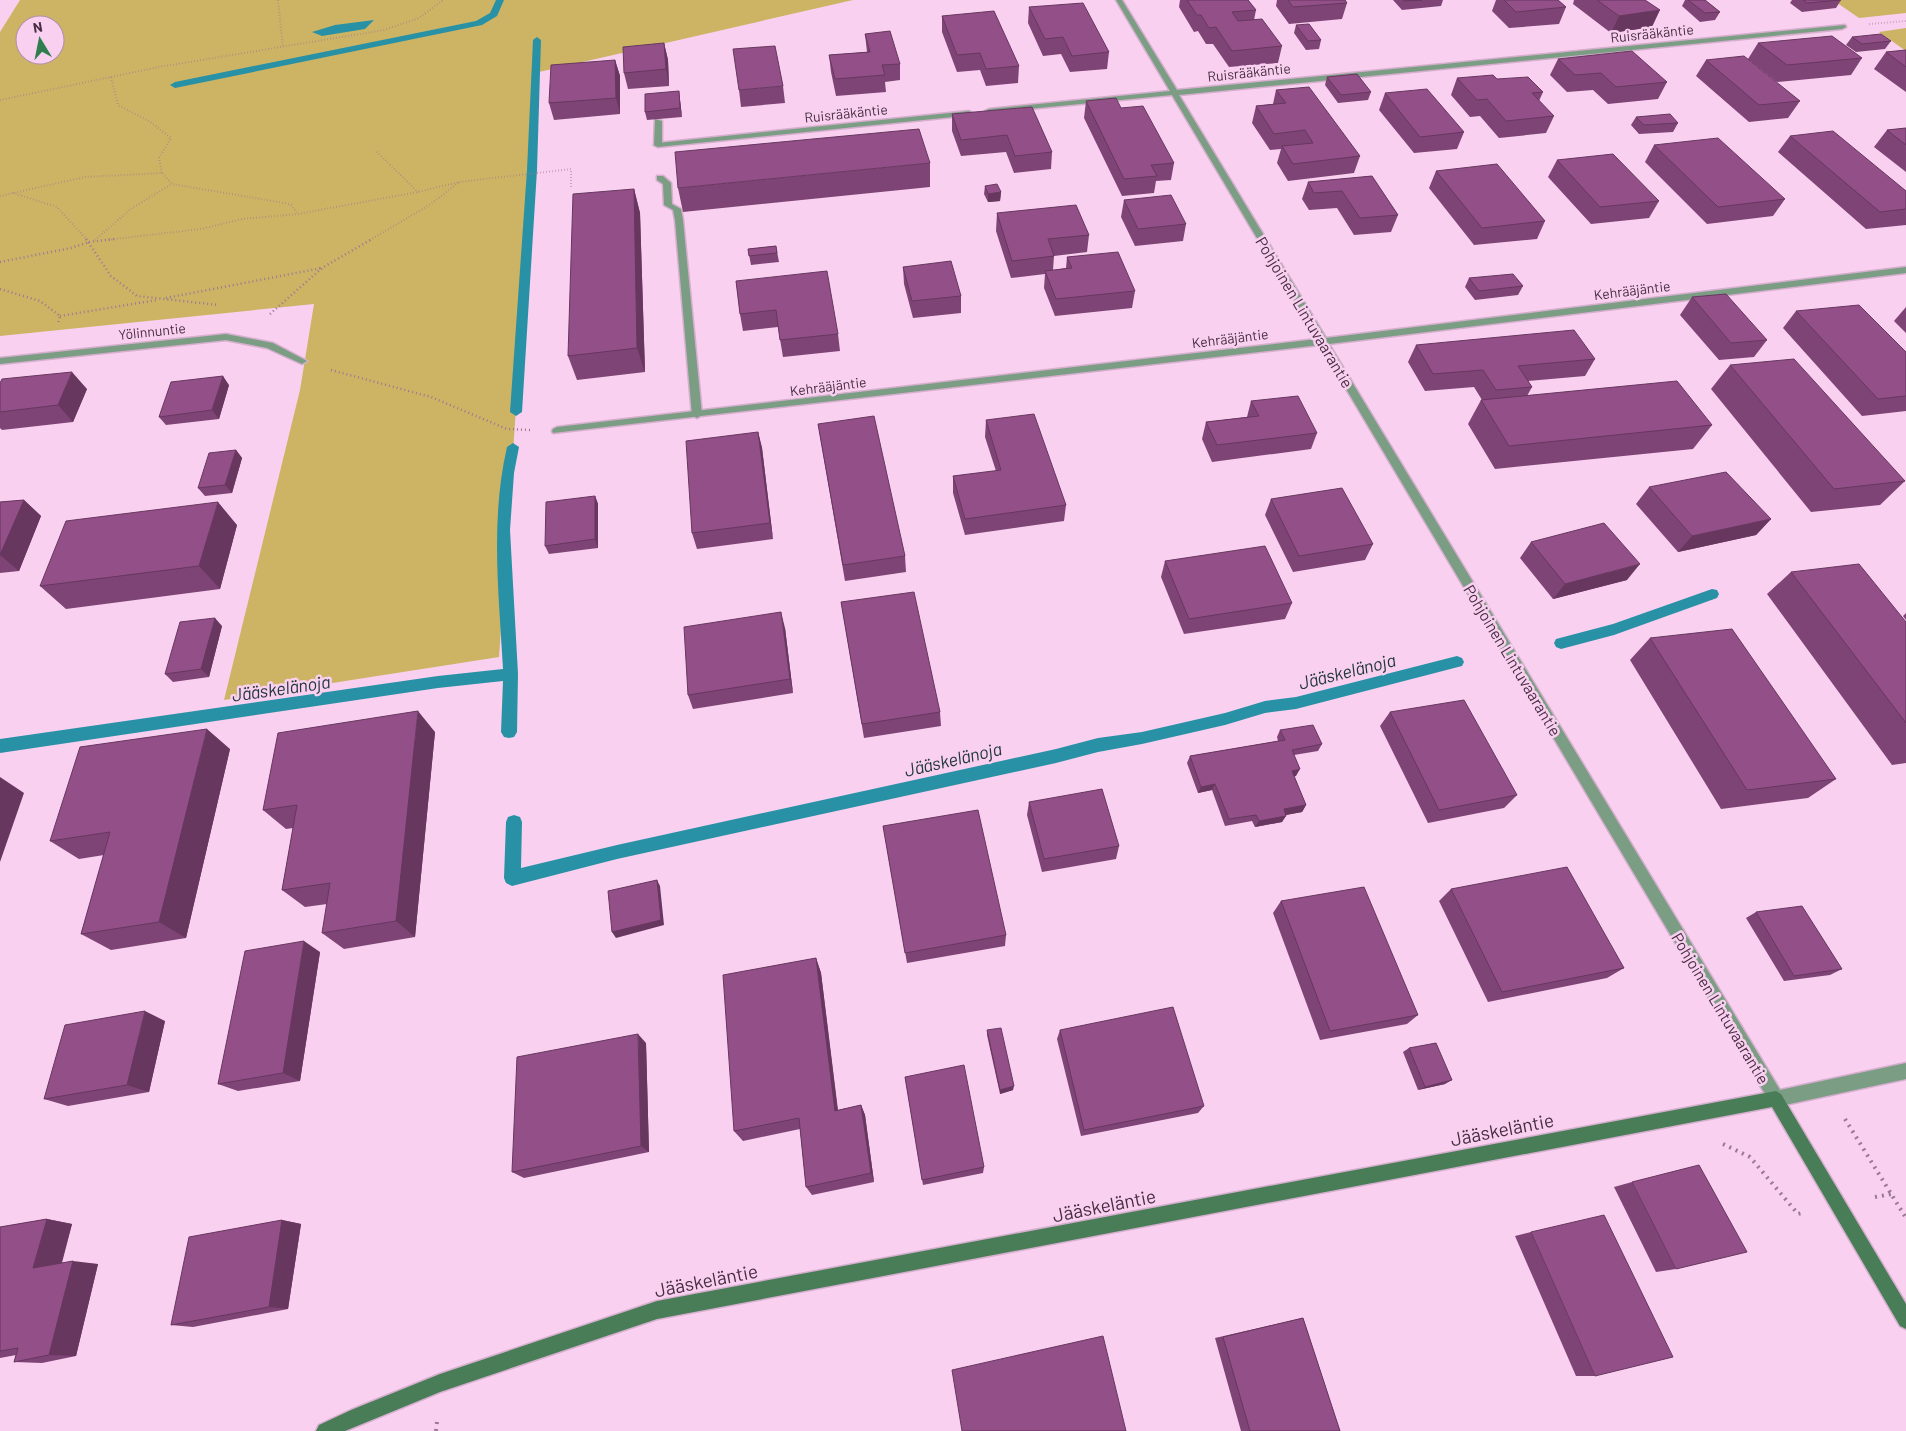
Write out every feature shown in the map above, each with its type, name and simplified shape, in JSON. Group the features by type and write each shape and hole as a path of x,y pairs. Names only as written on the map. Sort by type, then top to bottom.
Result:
{"street":[{"name":"Pohjoinen Lintuvaarantie","path":"1119,0 1776,1099 1906,1320"},
{"name":"Ruisrääkäntie","path":"658,120 658,145 1842,27"},
{"path":"660,178 667,183 668,205 677,209 679,220 696,415"},
{"name":"Kehrääjäntie","path":"557,431 1322,342 1906,270"},
{"name":"Yölinnuntie","path":"0,361 226,336 270,345 302,361"},
{"name":"Jääskeläntie","path":"325,1431 357,1416 440,1383 657,1310 1776,1099 1906,1071"}],"path":[{"path":"278,0 283,47"},
{"path":"0,100 159,67 384,30 420,18 443,0"},
{"path":"1842,27 1906,21"},
{"path":"111,77 118,105 149,122 171,138 159,158 162,173 172,184 290,204 298,214"},
{"path":"377,152 418,192"},
{"path":"89,242 201,229 242,219 298,214 418,192 459,182 518,174 571,169 571,187"},
{"path":"0,196 85,177 162,173"},
{"path":"13,193 57,207 89,242 111,276 137,296 224,306 242,339 322,268 431,204 459,182"},
{"path":"0,262 71,248 97,240 132,208 172,184"},
{"path":"0,289 40,301 60,316 163,299 322,268"},
{"path":"48,355 60,316"},
{"path":"302,361 431,397 507,429 557,431"},
{"path":"1826,1088 1906,1218"}],"shaded area":[{"path":"20,0 853,0 539,72 499,657 224,700 300,390 314,304 0,336 0,32"},
{"path":"1833,0 1906,0 1906,13 1859,18"},
{"path":"1906,28 1906,51 1879,32"}],"water":[{"path":"374,20 365,29 322,36 312,32 335,25"}],"building":[{"path":"1187,0 1248,0 1256,10 1232,12 1238,21 1262,19 1282,46 1232,51 1216,27 1209,28 1201,15 1197,15"},
{"path":"1288,0 1345,0 1347,3 1293,7"},
{"path":"1504,0 1558,0 1566,7 1516,12"},
{"path":"1597,0 1645,0 1660,10 1619,16"},
{"path":"1688,0 1705,0 1720,12 1705,13"},
{"path":"1803,0 1841,0 1807,3"},
{"path":"1083,3 1109,52 1072,56 1063,37 1045,39 1029,7"},
{"path":"994,11 1019,66 986,69 980,53 957,55 942,16"},
{"path":"1309,24 1321,40 1308,41 1296,25"},
{"path":"890,31 900,64 882,65 885,75 835,79 829,55 870,52 865,34"},
{"path":"1881,34 1891,41 1862,44 1852,37"},
{"path":"1832,36 1862,58 1787,65 1758,43"},
{"path":"664,43 666,69 624,73 623,47"},
{"path":"775,46 783,86 739,90 733,49"},
{"path":"1906,50 1906,67 1886,52"},
{"path":"1632,51 1667,82 1616,87 1601,73 1575,75 1558,59"},
{"path":"1744,56 1800,101 1759,105 1706,60"},
{"path":"615,60 616,98 549,103 551,65"},
{"path":"1357,74 1371,92 1341,95 1327,77"},
{"path":"1493,75 1497,79 1528,77 1543,92 1532,93 1554,116 1506,121 1487,99 1477,100 1457,78"},
{"path":"1309,87 1360,156 1293,164 1282,146 1313,143 1305,130 1274,134 1256,106 1286,103 1276,90"},
{"path":"1427,89 1464,132 1420,137 1385,93"},
{"path":"679,91 680,108 645,112 645,94"},
{"path":"1116,98 1121,108 1143,106 1174,163 1151,165 1157,176 1124,179 1086,101"},
{"path":"1032,107 1052,152 1015,156 1007,135 961,140 952,114"},
{"path":"1670,114 1678,123 1644,125 1636,117"},
{"path":"1906,128 1906,145 1887,130"},
{"path":"919,129 930,163 678,188 675,152"},
{"path":"1833,131 1906,191 1906,209 1880,212 1790,136"},
{"path":"1718,138 1785,199 1718,207 1654,145"},
{"path":"1613,154 1659,201 1600,207 1557,160"},
{"path":"1497,164 1545,221 1482,228 1436,171"},
{"path":"1372,176 1398,215 1360,218 1342,191 1314,193 1308,182"},
{"path":"997,184 1001,192 988,194 985,186"},
{"path":"634,189 637,348 568,356 573,194"},
{"path":"1171,195 1186,224 1138,229 1124,200"},
{"path":"1076,205 1089,235 1048,239 1054,256 1012,261 997,213"},
{"path":"776,246 777,253 749,256 748,249"},
{"path":"1118,252 1135,291 1056,299 1045,271 1072,268 1067,257"},
{"path":"951,261 961,296 912,301 903,267"},
{"path":"827,271 838,334 780,340 776,310 740,314 736,281"},
{"path":"1513,274 1523,286 1479,291 1469,278"},
{"path":"1726,294 1767,340 1731,343 1692,297"},
{"path":"1859,305 1906,352 1906,396 1878,399 1796,311"},
{"path":"1574,330 1595,359 1518,366 1532,387 1496,390 1483,370 1433,374 1416,345"},
{"path":"1794,359 1905,481 1834,489 1730,365"},
{"path":"72,372 58,405 0,412 0,383 2,379"},
{"path":"223,376 212,410 159,417 171,382"},
{"path":"1677,381 1712,425 1509,446 1481,400"},
{"path":"1298,396 1317,433 1217,445 1206,422 1259,416 1251,401"},
{"path":"1034,414 1066,505 965,519 953,476 1001,470 986,420"},
{"path":"874,416 905,556 843,565 818,424"},
{"path":"758,432 770,523 692,533 686,441"},
{"path":"236,450 225,485 198,488 209,453"},
{"path":"1726,472 1771,519 1692,536 1649,487"},
{"path":"1342,488 1373,544 1299,556 1271,499"},
{"path":"595,496 595,539 545,546 546,502"},
{"path":"24,500 0,555 0,502"},
{"path":"218,502 199,566 40,586 66,521"},
{"path":"1604,523 1640,564 1565,584 1531,542"},
{"path":"1265,546 1292,603 1189,619 1165,561"},
{"path":"1859,564 1906,622 1906,723 1791,572"},
{"path":"914,592 940,712 862,724 841,602"},
{"path":"781,612 790,679 688,695 684,627"},
{"path":"215,618 201,669 165,674 180,622"},
{"path":"1732,629 1836,779 1747,790 1650,638"},
{"path":"1464,700 1517,795 1439,810 1390,712"},
{"path":"418,711 396,921 322,933 330,883 282,890 297,805 263,810 278,733"},
{"path":"1313,725 1322,744 1292,750 1300,769 1292,771 1306,805 1284,809 1286,816 1259,821 1256,815 1229,819 1215,784 1201,787 1190,756 1285,740 1280,730"},
{"path":"207,729 159,922 81,934 110,832 50,841 80,747"},
{"path":"1102,789 1119,846 1044,859 1029,802"},
{"path":"978,810 1006,935 905,953 883,826"},
{"path":"1567,867 1624,968 1502,992 1451,889"},
{"path":"657,880 661,920 612,932 608,891"},
{"path":"1364,887 1418,1015 1330,1031 1281,901"},
{"path":"1802,906 1842,969 1794,976 1756,912"},
{"path":"304,941 283,1073 218,1084 245,951"},
{"path":"816,958 835,1111 861,1105 871,1173 806,1187 799,1118 734,1131 723,975"},
{"path":"1173,1007 1204,1106 1084,1130 1060,1030"},
{"path":"145,1011 127,1085 44,1099 65,1025"},
{"path":"1001,1028 1014,1086 1000,1090 987,1030"},
{"path":"638,1034 641,1146 512,1172 517,1057"},
{"path":"1436,1043 1452,1080 1425,1087 1409,1048"},
{"path":"964,1065 984,1167 922,1180 905,1077"},
{"path":"1699,1165 1747,1252 1676,1269 1632,1182"},
{"path":"1604,1215 1673,1357 1595,1376 1531,1232"},
{"path":"47,1219 33,1268 73,1261 49,1355 14,1362 18,1348 0,1351 0,1227"},
{"path":"282,1220 269,1307 171,1325 189,1237"},
{"path":"1303,1318 1340,1431 1250,1431 1223,1337"},
{"path":"1103,1336 1126,1431 962,1431 952,1370"}],"waterway":[{"path":"175,85 479,23 494,14 500,0"},
{"path":"516,412 532,170 537,40"},
{"path":"511,674 503,560 503,530 507,473 513,447"},
{"name":"Jääskelänoja","path":"1561,643 1614,629 1712,594"},
{"name":"Jääskelänoja","path":"514,822 512,878 617,852 1056,756 1098,745 1142,738 1225,719 1265,707 1296,703 1457,662"},
{"name":"Jääskelänoja","path":"0,746 438,682 511,674"},
{"name":"Jääskelänoja","path":"509,732 511,674"}]}
